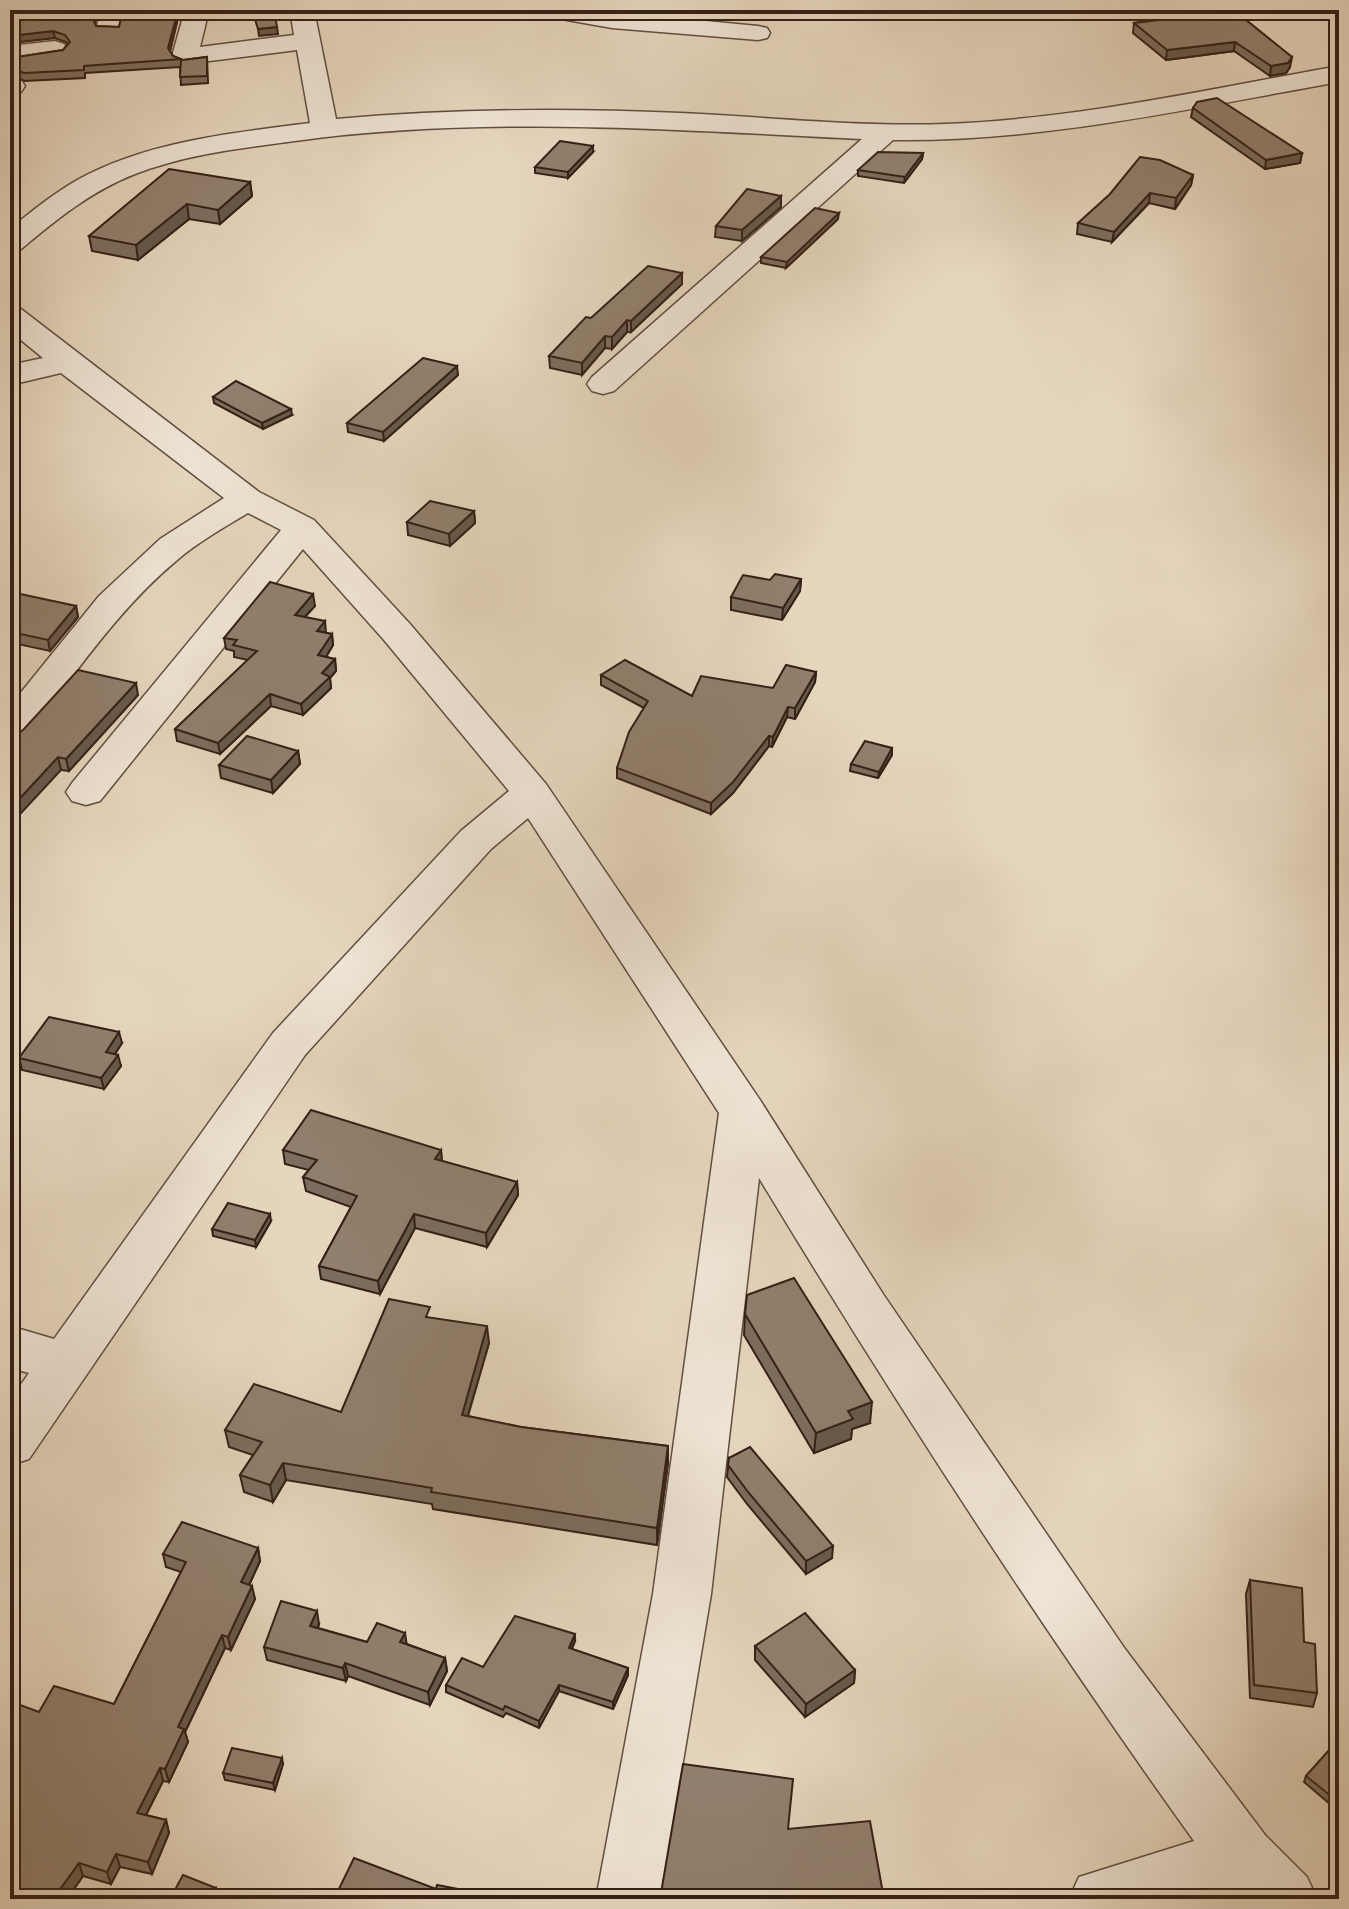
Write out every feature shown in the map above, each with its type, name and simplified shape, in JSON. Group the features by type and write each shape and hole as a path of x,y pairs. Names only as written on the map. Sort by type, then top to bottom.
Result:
{"street":[{"path":"197,10 185,56 305,41"},
{"path":"302,10 305,41 319,91 324,128"},
{"path":"550,10 612,21 758,33"},
{"path":"10,54 55,49"},
{"path":"1235,71 1261,87"},
{"path":"10,244 50,210 89,185 144,161 216,145 324,128 488,117 717,123 885,133 1006,128 1339,74"},
{"path":"603,384 885,133"},
{"path":"10,316 247,499 302,527 397,632 532,793 743,1112 865,1308 1104,1668 1264,1878 1101,1899"},
{"path":"10,375 66,362"},
{"path":"10,731 99,619 151,563 186,536 247,499"},
{"path":"86,792 302,527"},
{"path":"10,1443 289,1044 476,840 532,793"},
{"path":"628,1899 682,1594 743,1112"},
{"path":"10,1347 66,1363"}],"building":[{"path":"10,10 95,10 93,19 96,26 119,27 123,10 178,10 168,48 173,56 181,59 24,73 10,68 10,58 63,50 70,42 65,35 53,31 10,36"},
{"path":"252,10 274,10 277,27 258,29"},
{"path":"1235,11 1292,57 1288,63 1271,66 1235,42 1167,50 1134,23"},
{"path":"207,57 207,76 180,77 181,59"},
{"path":"1217,98 1302,153 1266,160 1193,108 1197,102"},
{"path":"560,141 593,146 568,172 535,167"},
{"path":"878,152 923,153 905,177 858,170"},
{"path":"1140,157 1160,160 1193,175 1176,198 1150,193 1114,232 1078,223 1110,194"},
{"path":"169,169 250,182 218,210 187,204 136,245 89,236"},
{"path":"747,189 781,196 742,230 716,226"},
{"path":"815,208 839,213 787,262 761,257"},
{"path":"648,266 682,273 631,321 627,320 612,337 605,336 582,363 549,356 586,317 591,318"},
{"path":"423,358 457,366 383,432 347,423"},
{"path":"236,381 291,409 262,423 213,397"},
{"path":"430,501 474,511 449,534 407,522"},
{"path":"775,574 801,579 783,608 731,597 743,575 770,580"},
{"path":"270,582 313,594 295,615 325,621 317,631 332,634 318,655 335,659 322,673 330,677 301,704 270,694 218,743 175,729 257,651 233,645 237,640 224,638"},
{"path":"11,592 76,606 48,640 16,633 10,641"},
{"path":"625,660 692,696 701,676 773,688 786,665 816,672 795,708 788,707 773,737 769,736 733,782 711,803 617,768 629,732 648,701 601,675"},
{"path":"78,670 136,683 66,759 58,757 10,809 10,741"},
{"path":"247,736 298,751 271,780 219,765"},
{"path":"865,741 892,748 879,772 851,764"},
{"path":"49,1017 119,1032 106,1052 118,1055 101,1078 19,1058"},
{"path":"311,1110 441,1150 435,1159 517,1182 486,1233 414,1214 378,1281 319,1266 357,1196 303,1177 317,1160 283,1150"},
{"path":"228,1203 270,1214 255,1240 212,1229"},
{"path":"794,1278 872,1402 848,1411 853,1419 816,1433 745,1314 747,1295"},
{"path":"389,1299 430,1307 426,1317 487,1326 462,1415 521,1427 668,1446 657,1528 431,1492 432,1488 283,1463 270,1485 240,1475 262,1442 225,1430 254,1384 341,1412"},
{"path":"750,1447 833,1546 806,1561 748,1492 728,1465 729,1458"},
{"path":"182,1522 258,1548 241,1582 252,1586 228,1637 222,1635 178,1727 184,1729 165,1769 160,1768 137,1813 166,1820 148,1862 116,1854 107,1872 79,1863 53,1899 10,1899 10,1720 20,1705 39,1712 54,1686 114,1704 186,1562 163,1554"},
{"path":"1250,1580 1302,1588 1304,1642 1315,1644 1317,1693 1254,1685"},
{"path":"281,1601 317,1611 310,1626 367,1642 377,1623 405,1633 400,1642 445,1658 428,1692 345,1663 343,1668 264,1647"},
{"path":"805,1613 855,1670 806,1704 755,1646"},
{"path":"515,1616 575,1634 569,1648 628,1668 613,1702 559,1685 539,1721 505,1706 503,1710 446,1685 462,1658 483,1667"},
{"path":"1339,1739 1339,1790 1332,1797 1306,1776"},
{"path":"232,1748 282,1758 273,1783 223,1773"},
{"path":"683,1764 793,1779 788,1829 870,1821 884,1899 660,1899"},
{"path":"354,1858 436,1889 437,1885 510,1899 334,1899"},
{"path":"183,1875 216,1888 210,1899 170,1899"},
{"path":"258,1890 292,1899 254,1899"}]}
